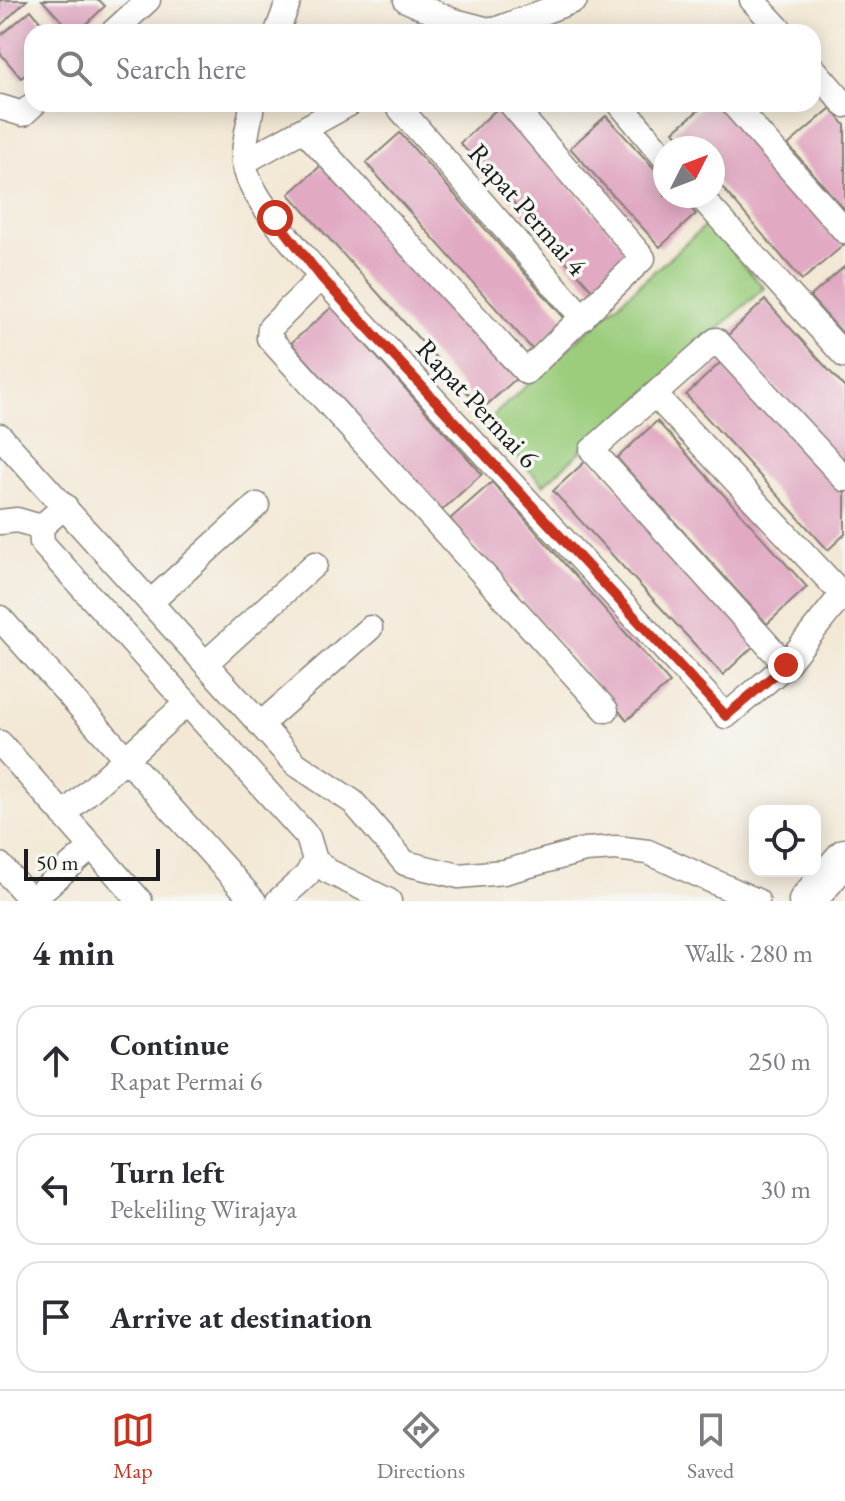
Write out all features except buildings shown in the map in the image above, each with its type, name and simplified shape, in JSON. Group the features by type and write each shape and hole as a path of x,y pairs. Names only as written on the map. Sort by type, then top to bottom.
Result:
{"highway":[{"path":"807,901 845,857"}],"street":[{"path":"122,24 148,0"},
{"path":"280,24 289,0"},
{"path":"406,0 467,24"},
{"path":"512,24 575,0"},
{"path":"752,0 774,24"},
{"path":"0,107 25,112"},
{"path":"244,162 251,112"},
{"path":"244,162 335,112"},
{"name":"Rapat Permai 4","path":"403,112 583,318"},
{"path":"304,130 526,372 643,258 518,112"},
{"path":"627,112 653,144"},
{"path":"740,112 845,231"},
{"name":"Rapat Permai 6","path":"244,162 255,191 321,277 726,716 786,665"},
{"path":"711,208 845,356"},
{"path":"321,277 270,328 269,338 606,710"},
{"path":"655,395 844,593 786,665 592,450 716,340 845,479"},
{"path":"0,436 153,600 296,764 353,802 405,863 459,876 504,872 585,850 616,848 648,852 754,899"},
{"path":"153,600 257,505"},
{"path":"41,527 65,506"},
{"path":"0,522 17,520 41,527"},
{"path":"41,527 42,543 308,837 315,860 328,871 389,901"},
{"path":"207,662 315,564"},
{"path":"0,618 254,901"},
{"path":"262,723 370,628"},
{"path":"63,815 187,703"},
{"path":"0,743 140,901"},
{"path":"0,865 31,901 92,847"},
{"path":"278,901 307,875 315,860"}],"green space":[{"path":"707,224 764,288 543,485 486,422"}],"route":[{"path":"275,218 321,277 726,716 786,665"}]}
